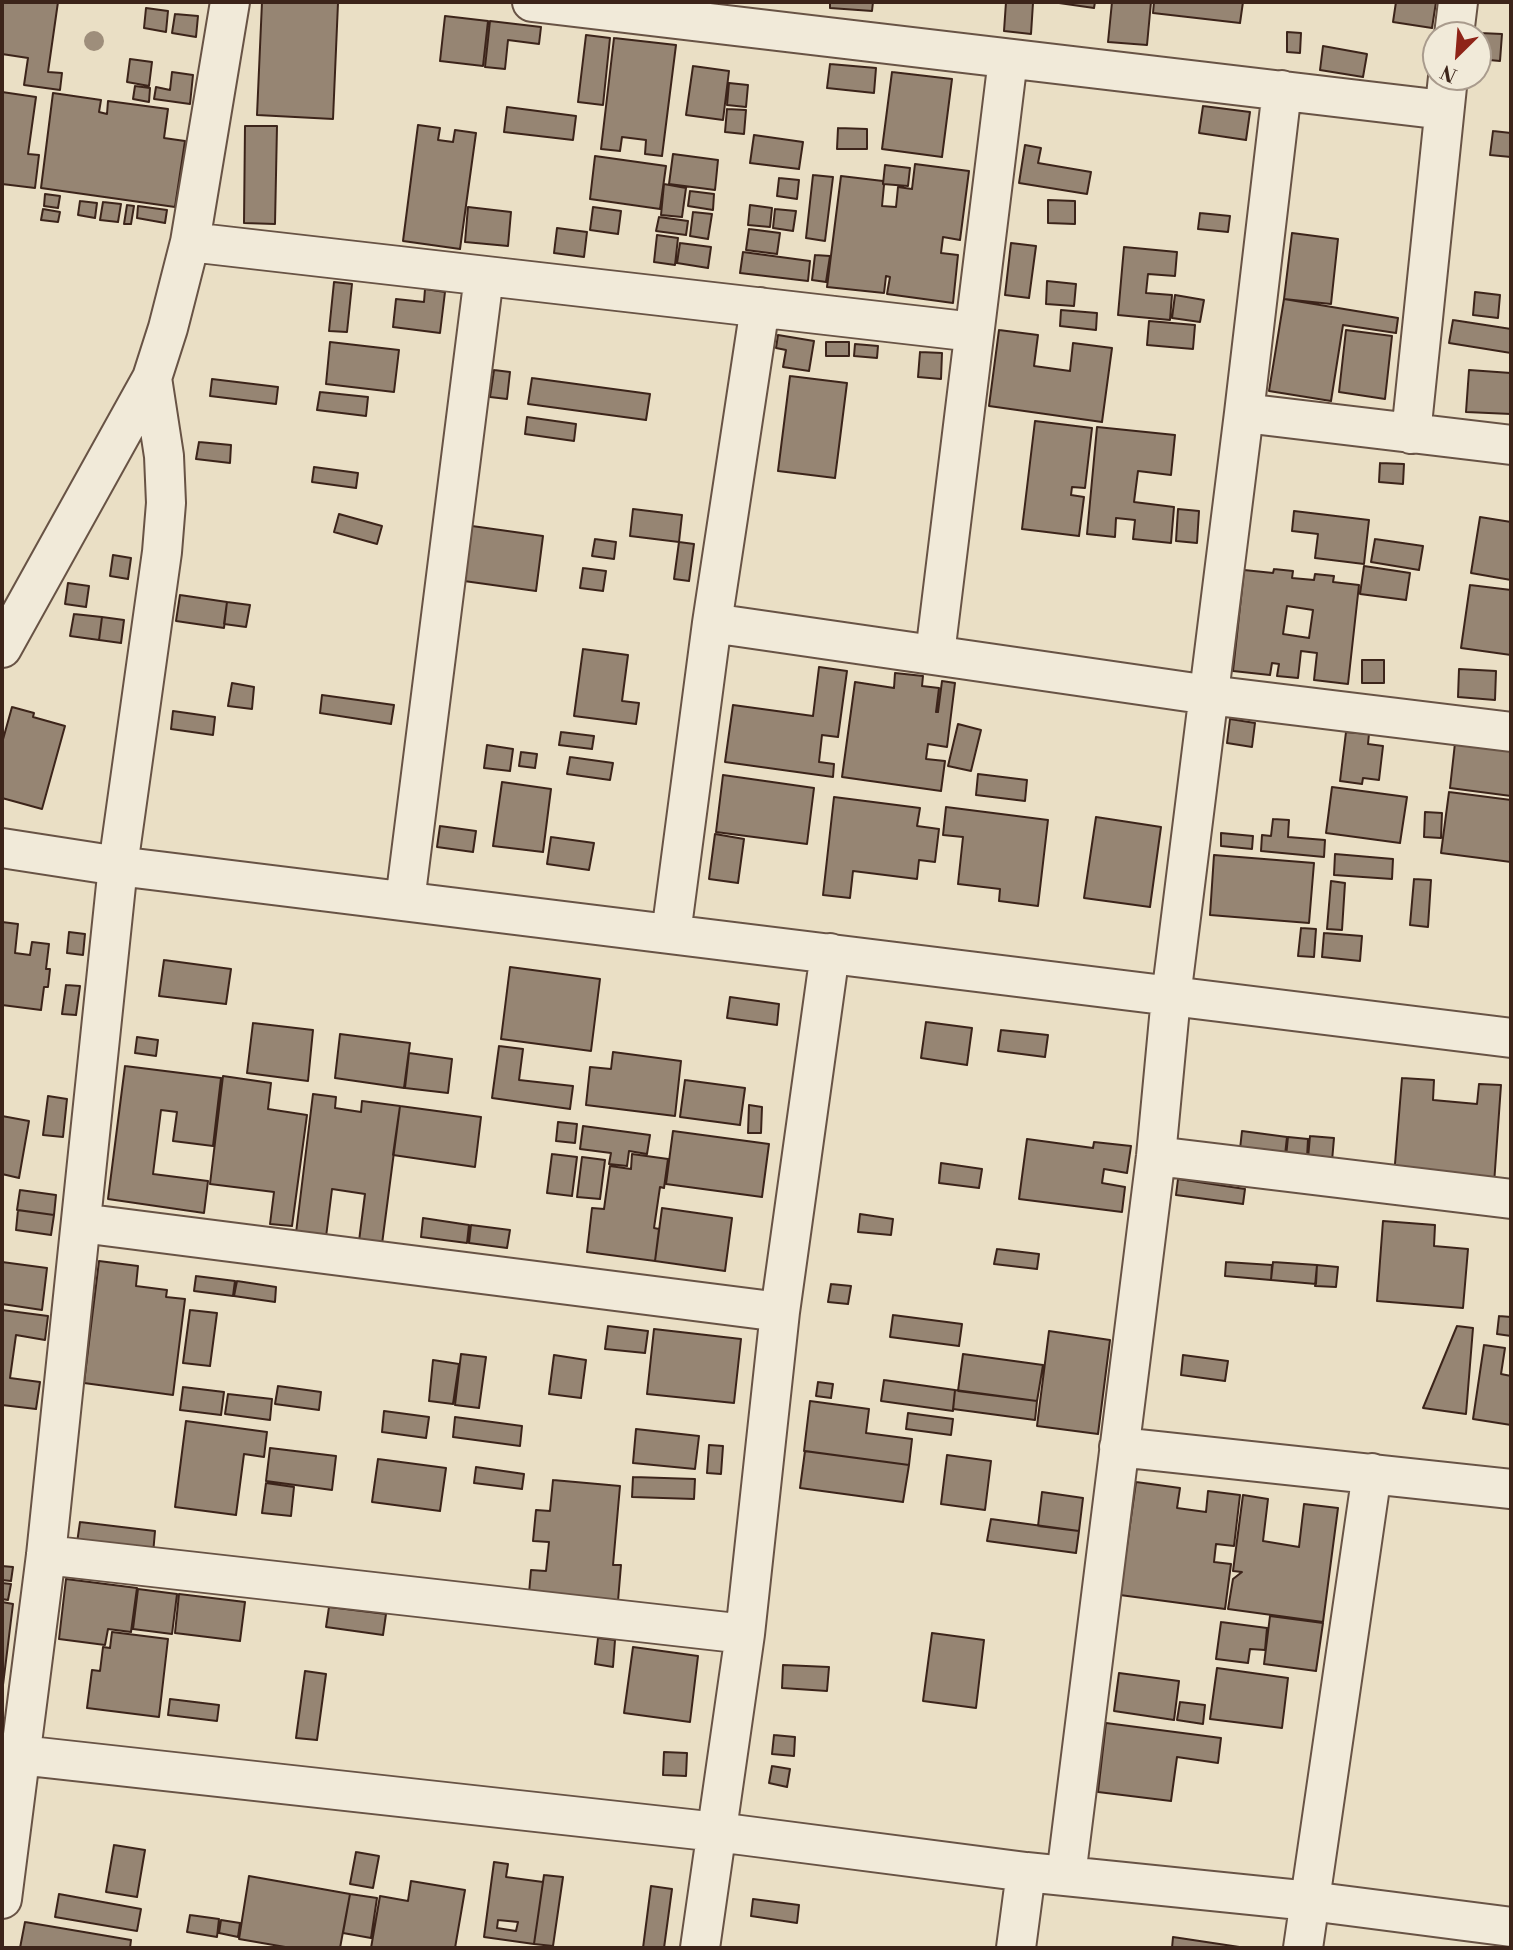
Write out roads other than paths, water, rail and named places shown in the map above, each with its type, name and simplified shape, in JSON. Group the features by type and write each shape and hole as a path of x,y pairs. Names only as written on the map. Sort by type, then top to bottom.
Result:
{"street":[{"path":"2,648 152,378 190,242 230,2"},
{"path":"1456,21 1458,2"},
{"path":"552,3 1282,90 1446,93 1411,434"},
{"path":"935,654 1008,59"},
{"path":"1066,1876 1156,1156 1171,996 1282,90"},
{"path":"190,242 974,332"},
{"path":"405,901 484,276"},
{"path":"671,934 712,623 760,307"},
{"path":"2,1899 11,1753 46,1555 118,866 162,552 166,503 164,456 152,378"},
{"path":"1244,414 1511,445"},
{"path":"712,623 1209,695 1511,732"},
{"path":"2,848 118,866 1511,1038"},
{"path":"700,1948 745,1634 780,1312 830,953"},
{"path":"1156,1156 1511,1199"},
{"path":"80,1223 780,1312"},
{"path":"1119,1447 1511,1489"},
{"path":"1304,1948 1372,1473"},
{"path":"46,1555 745,1634"},
{"path":"11,1753 717,1832 1026,1872 1310,1902 1511,1927"},
{"path":"1016,1948 1026,1872"}]}
